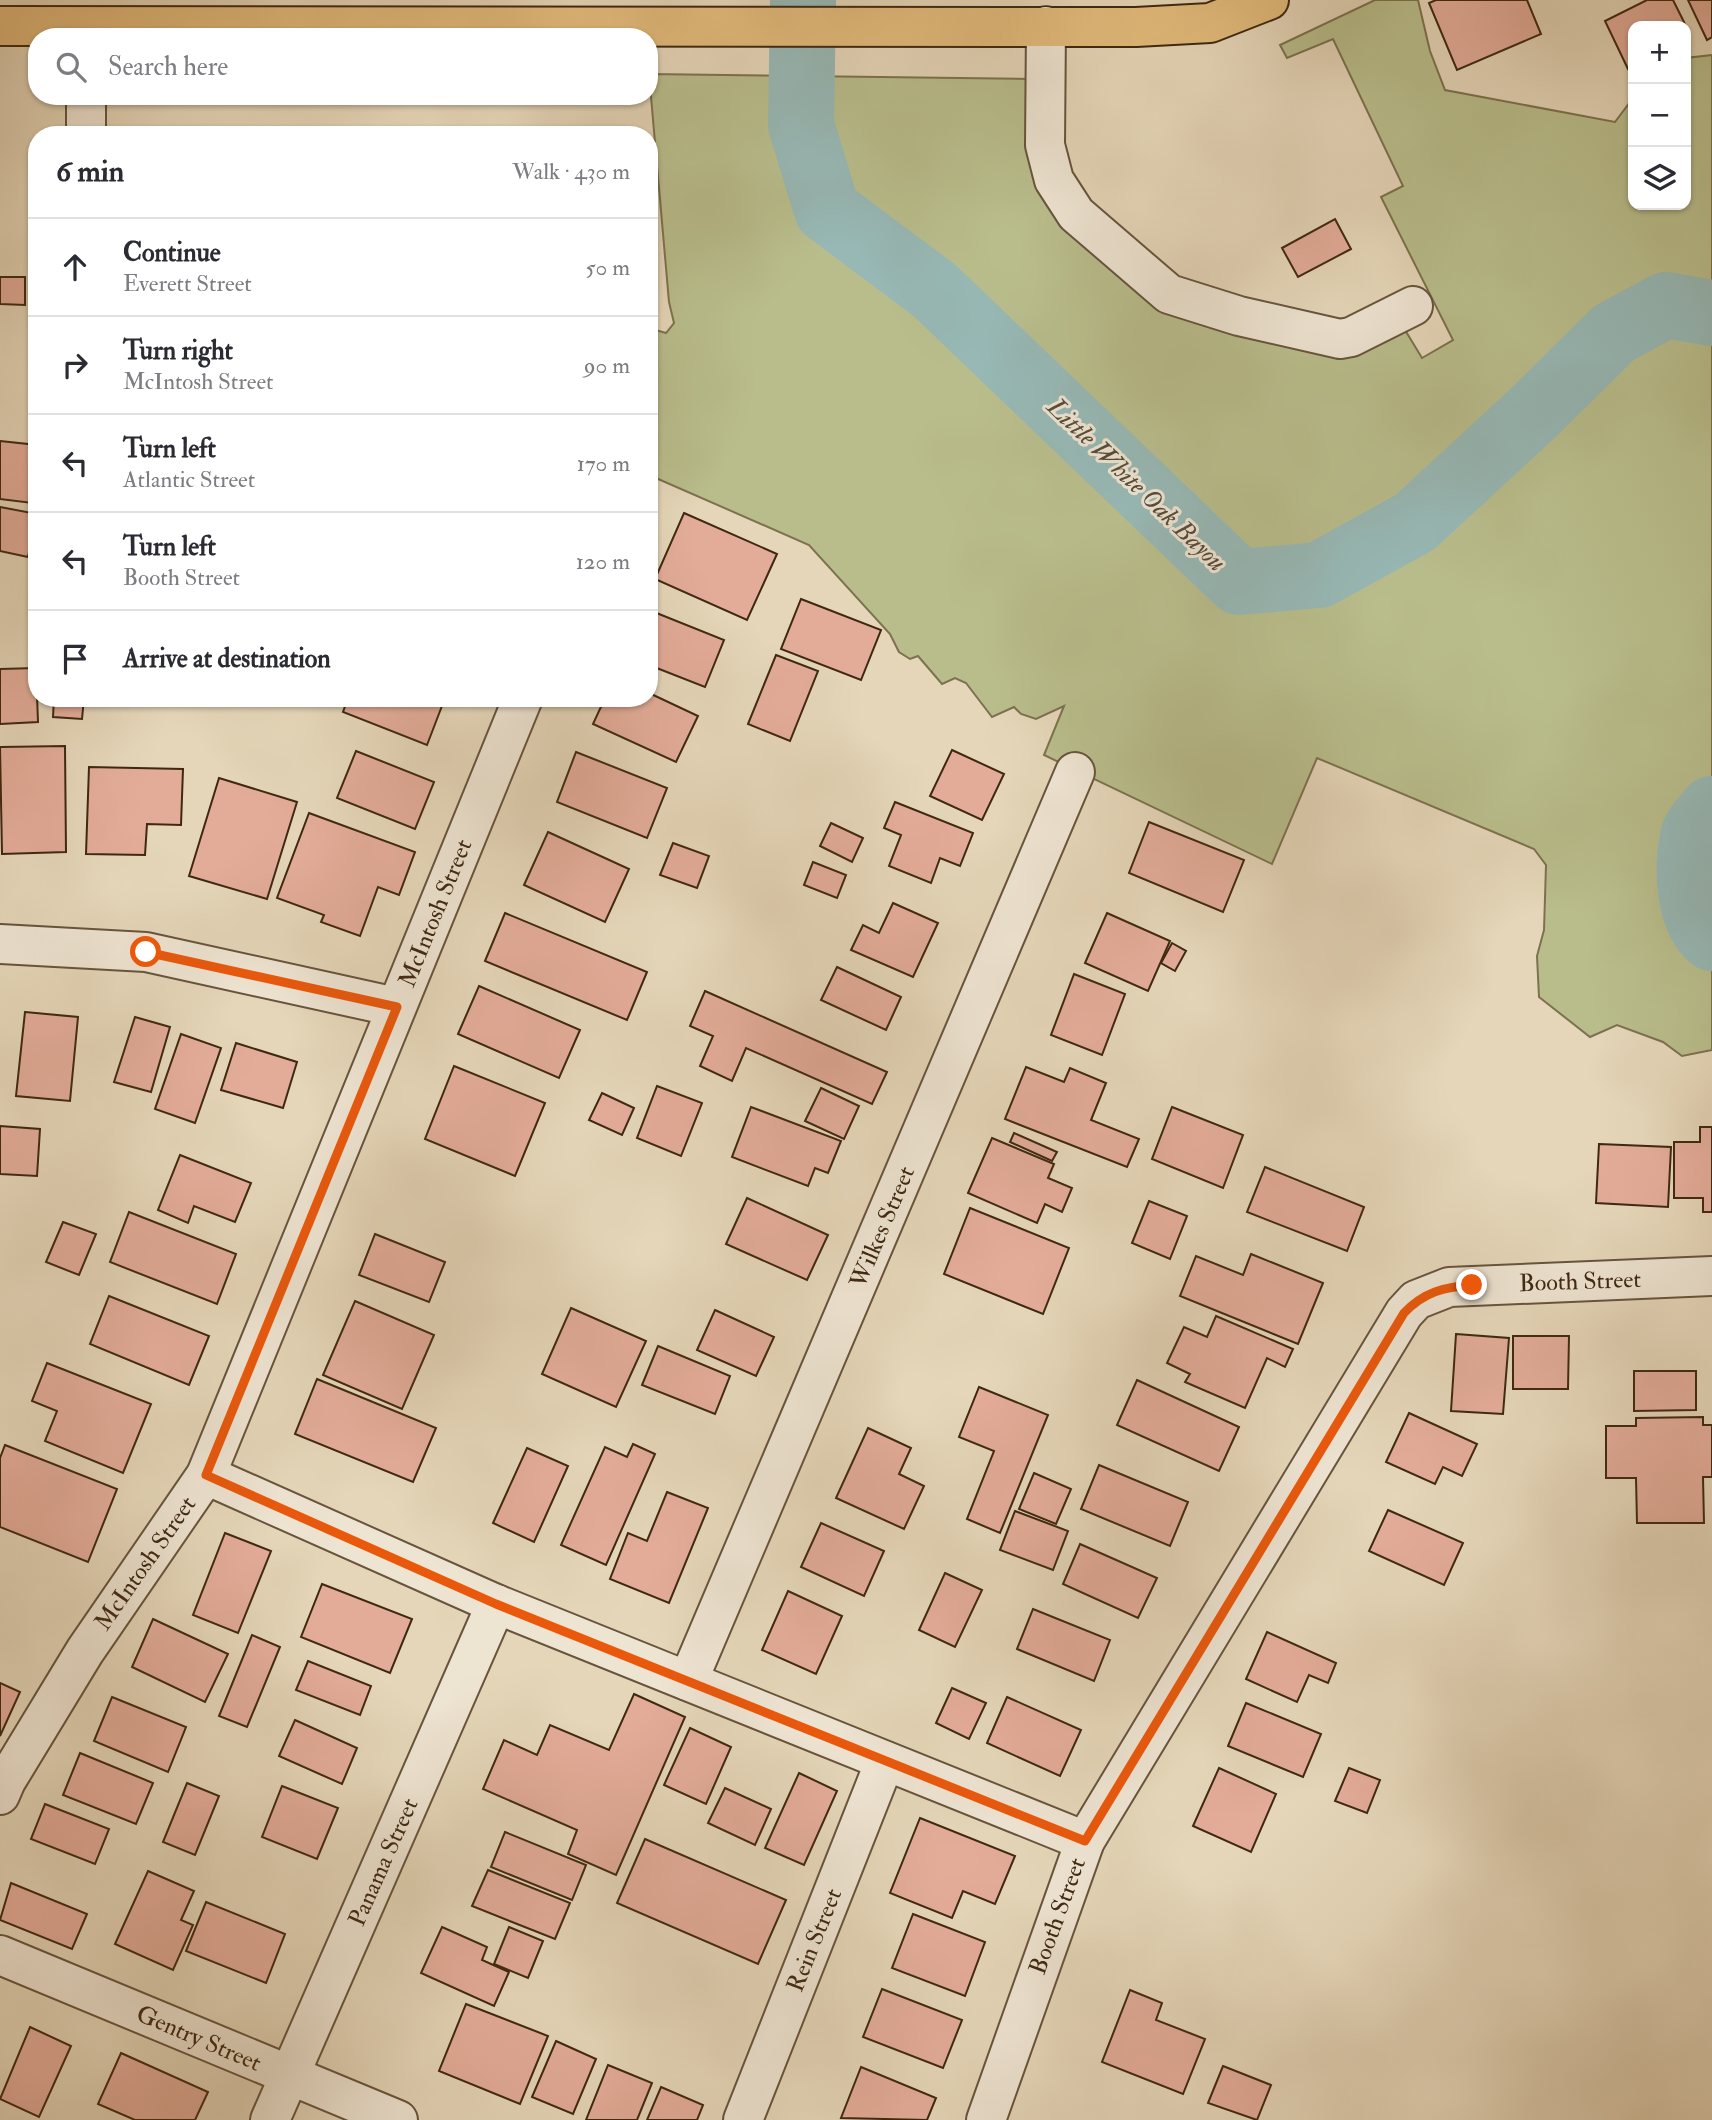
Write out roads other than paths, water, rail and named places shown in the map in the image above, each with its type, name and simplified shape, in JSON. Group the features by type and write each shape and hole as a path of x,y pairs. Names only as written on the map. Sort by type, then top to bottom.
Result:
{"main road":[{"path":"374,28 662,24 1046,26 1210,23 1269,0"},
{"path":"0,26 29,28"}],"street":[{"path":"1046,26 1045,145 1054,180 1076,214 1169,294 1240,316 1340,339 1358,334 1413,306"},
{"path":"86,105 86,126"},
{"name":"McIntosh Street","path":"0,1796 6,1781 85,1651 206,1475 519,707"},
{"name":"Wilkes Street","path":"688,1681 1075,772"},
{"path":"0,944 146,952 397,1007"},
{"name":"Booth Street","path":"986,2120 1045,1947 1085,1841 1404,1313 1416,1300 1449,1287 1712,1276"},
{"path":"206,1475 496,1604 1085,1841"},
{"name":"Panama Street","path":"270,2120 496,1604"},
{"name":"Rein Street","path":"743,2120 886,1761"},
{"name":"Gentry Street","path":"0,1955 398,2120"}],"waterway":[{"name":"Little White Oak Bayou","path":"803,0 801,125 827,210 934,290 1239,582 1319,575 1415,522 1533,413 1614,333 1666,305 1712,313"},
{"name":"Little White Oak Bayou","path":"1712,809 1694,833 1690,876 1693,904 1704,929 1712,938"}]}
